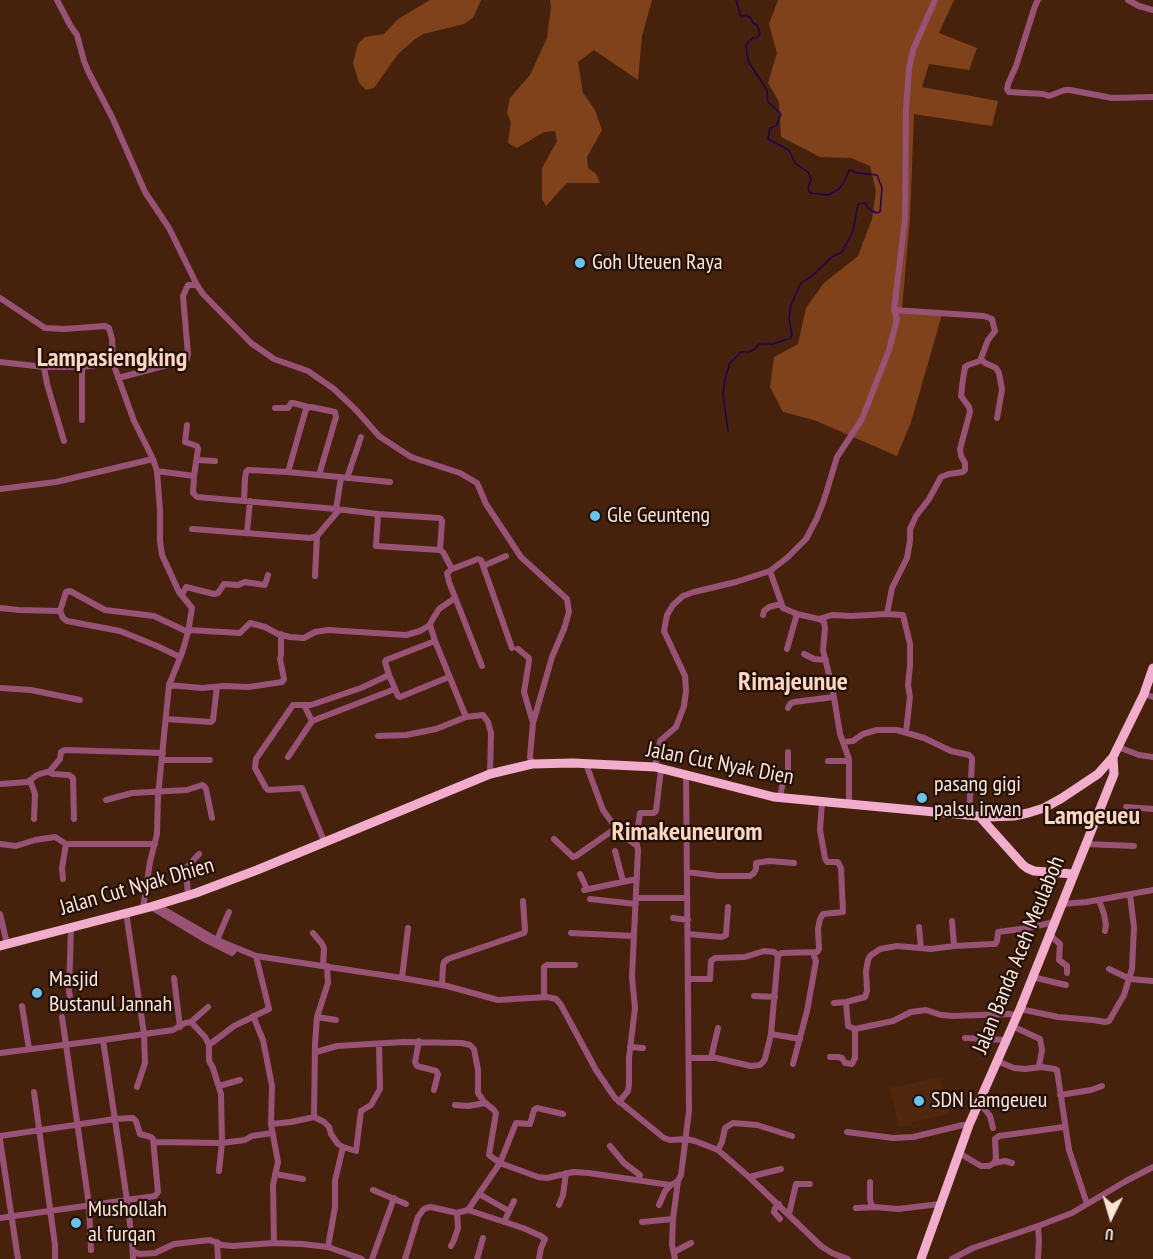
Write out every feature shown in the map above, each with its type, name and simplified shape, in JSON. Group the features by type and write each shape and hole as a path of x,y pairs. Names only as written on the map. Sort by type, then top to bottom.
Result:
{"highway":[{"name":"Jalan Banda Aceh Meulaboh","path":"921,1259 969,1125 1050,935 1114,774 1113,757 1148,696 1153,668"},
{"name":"Jalan Cut Nyak Dien","path":"282,859 490,774 532,764 658,768 780,797 980,818 1014,816 1044,808 1098,774 1113,757"},
{"path":"980,818 1027,868 1034,872 1073,874"},
{"name":"Jalan Cut Nyak Dhien","path":"3,945 188,895 282,859"}],"street":[{"path":"57,0 77,36 88,71 113,119 145,192 176,241 197,285 251,343 274,359 308,371 334,389 379,436 411,457 460,472 477,483 486,504 521,557 567,599 569,612 552,657 533,723 530,757 532,764"},
{"path":"619,1102 628,1091 635,1008 632,977 638,850 636,840 640,813 656,811 660,741 676,727 684,706 686,691 685,676 664,631 668,615 673,605 683,596 770,570 788,557 806,539 824,500 837,458 862,419 889,350 897,319 894,310 904,219 909,69 913,50 935,0"},
{"path":"1038,0 1008,84 1009,92 1049,96 1070,90 1112,98 1153,97"},
{"path":"1128,0 1153,10"},
{"path":"118,378 187,358 183,296 188,285 197,285"},
{"path":"0,298 45,328 64,330 83,327 109,328 113,363 118,378 134,421 157,471 162,555 173,580 192,607 188,631 169,685 158,791 157,834 150,862 150,906 165,917 205,937 234,950 256,956 442,985 498,1000 544,997 555,999 561,1005 608,1090 619,1102 664,1138 707,1145 718,1150 821,1246 848,1259"},
{"path":"887,614 892,588 907,558 910,529 916,516 941,477 965,470 960,449 970,412 960,393 965,367 980,361 988,340 995,331 994,323 989,317 894,310"},
{"path":"981,359 999,372 1002,390 997,418"},
{"path":"0,362 82,368 113,363"},
{"path":"44,367 64,441"},
{"path":"82,368 82,420"},
{"path":"275,408 288,408 293,403 336,413 319,475"},
{"path":"288,472 308,407"},
{"path":"188,425 185,442 197,446 198,449 193,493 197,497 441,519 440,550"},
{"path":"315,576 317,536 338,509 344,478 361,437"},
{"path":"0,489 56,482 153,459"},
{"path":"196,460 215,461"},
{"path":"247,532 245,479 248,470 390,482"},
{"path":"157,471 194,477"},
{"path":"378,514 376,546 440,550 452,569"},
{"path":"192,529 310,538 317,536"},
{"path":"483,566 506,556"},
{"path":"482,666 447,573 478,559 481,560 515,649 529,658 524,692 533,723"},
{"path":"770,570 781,604 787,611 824,622 823,650 840,734 849,761 849,805"},
{"path":"182,595 186,587 214,594 224,584 238,585 245,582 264,585 268,575"},
{"path":"180,657 120,631 67,621 60,611 66,592 70,591 105,610 154,616 188,631 240,633 250,623 281,634 304,638 315,632 328,630 406,635 430,625 439,609 455,598"},
{"path":"763,615 769,607 781,604"},
{"path":"0,608 60,611"},
{"path":"787,649 797,614"},
{"path":"819,619 832,615 903,615 909,644 910,666 908,686 910,697 906,732"},
{"path":"430,625 466,717"},
{"path":"169,685 202,688 251,687 284,681 280,659 281,634"},
{"path":"435,642 386,660 389,675 400,697 449,677"},
{"path":"804,654 814,659 826,660"},
{"path":"324,841 302,788 268,790 255,768 256,759 293,705 311,705 361,688 389,675"},
{"path":"166,719 211,722 217,687"},
{"path":"0,688 31,690 80,700"},
{"path":"361,688 365,700"},
{"path":"288,757 312,721 395,689"},
{"path":"334,697 338,710"},
{"path":"788,708 794,702 834,697"},
{"path":"304,705 312,721"},
{"path":"378,736 406,735 436,729 466,717 483,715 491,733 490,774"},
{"path":"844,742 853,741 863,734 877,730 897,730 924,738 951,751 969,755 972,758 969,816"},
{"path":"1118,747 1139,755 1153,757"},
{"path":"0,784 30,780 48,772 60,759 61,752 65,750 210,760"},
{"path":"780,797 788,771 788,752"},
{"path":"828,761 849,761"},
{"path":"586,764 600,802 616,828 636,845"},
{"path":"48,772 69,775 73,778 74,819"},
{"path":"674,1255 672,1219 681,1175 689,1111 686,775"},
{"path":"30,780 35,794 34,819"},
{"path":"106,800 132,793 186,790 202,785 212,818"},
{"path":"778,956 782,953 817,952 819,949 818,929 823,914 843,912 840,864 827,862 825,858 820,830 822,802"},
{"path":"1126,807 1153,809"},
{"path":"554,839 573,856 576,856 616,828"},
{"path":"0,844 16,846 55,837 66,844 155,844"},
{"path":"1086,843 1134,846"},
{"path":"63,879 62,868 66,844"},
{"path":"615,851 623,881"},
{"path":"188,895 186,868 198,854"},
{"path":"687,872 718,876 750,876 756,869 756,862 794,863"},
{"path":"580,874 586,890 637,879"},
{"path":"1061,904 1100,900 1153,890"},
{"path":"846,1002 848,1026 855,1029 893,1021 919,1010 953,1016 1018,1012 1109,1021 1130,980 1133,963 1134,927 1130,895"},
{"path":"590,899 636,901 687,898"},
{"path":"1100,900 1105,931"},
{"path":"442,985 443,966 448,959 524,933 523,901"},
{"path":"688,934 715,937 726,935 728,907"},
{"path":"126,912 144,1034 145,1062 137,1087"},
{"path":"217,940 228,912"},
{"path":"0,914 3,945"},
{"path":"673,918 688,920"},
{"path":"952,921 954,946"},
{"path":"834,1002 846,1002 865,997 866,971 870,956 880,949 897,946 931,949 995,944 998,932 1054,922"},
{"path":"71,927 69,991 76,1008"},
{"path":"919,927 921,948"},
{"path":"402,978 408,928"},
{"path":"313,933 324,948 328,983 317,1017 314,1117"},
{"path":"571,933 634,936"},
{"path":"1050,935 1060,944 1059,960 1067,966 1067,973"},
{"path":"205,937 217,940 234,950"},
{"path":"687,979 710,979 711,961 714,958 745,957 764,951 774,952 778,956"},
{"path":"794,1064 816,961 813,953"},
{"path":"209,1045 234,1026 268,1010 256,956"},
{"path":"689,1058 711,1058 751,1066 760,1065 765,1059 771,1034 778,956"},
{"path":"544,997 544,967 547,965 575,965"},
{"path":"1109,969 1130,980 1153,981"},
{"path":"1032,977 1066,985"},
{"path":"174,978 180,1027"},
{"path":"754,996 775,997"},
{"path":"22,1006 29,1049"},
{"path":"0,1053 173,1030 191,1022 208,1007"},
{"path":"253,1016 263,1041 272,1086 271,1124 278,1162 273,1185 274,1243"},
{"path":"62,1017 89,1205 91,1250"},
{"path":"317,1017 336,1020"},
{"path":"191,1022 209,1045 209,1062 219,1086 222,1105 219,1171"},
{"path":"1012,1026 1040,1039 1042,1046 1039,1065 1041,1067"},
{"path":"711,1058 718,1028"},
{"path":"830,1057 842,1058 845,1064 852,1064 855,1061 855,1029"},
{"path":"771,1034 800,1039"},
{"path":"965,1038 1006,1040"},
{"path":"103,1040 133,1256 155,1253 174,1244 210,1240 232,1246 274,1243 328,1247 362,1259"},
{"path":"316,1052 337,1046 419,1041 470,1045 473,1048 478,1070 478,1093 496,1113 489,1155 500,1163 538,1177 589,1173 671,1185"},
{"path":"419,1041 417,1066 436,1071 438,1074 434,1090"},
{"path":"271,1124 314,1117 329,1127 334,1140 355,1152 361,1111 371,1105 380,1089 379,1044"},
{"path":"630,1047 643,1048"},
{"path":"997,1061 1014,1068 1056,1069 1064,1128 1071,1159 1088,1204"},
{"path":"219,1086 240,1080"},
{"path":"1060,1095 1102,1086"},
{"path":"34,1092 55,1259"},
{"path":"979,1102 990,1116 993,1128"},
{"path":"455,1105 468,1106 486,1103"},
{"path":"468,1210 500,1163 516,1123 530,1124 534,1110 537,1108 563,1114"},
{"path":"0,1218 12,1216 50,1210 155,1197 158,1194 152,1137 139,1133 135,1119 131,1118 39,1130 0,1138 12,1216 18,1259"},
{"path":"718,1150 725,1128 733,1123 757,1125 792,1136"},
{"path":"847,1132 893,1138 913,1137 969,1125"},
{"path":"994,1163 996,1159 995,1139 999,1136 1064,1128"},
{"path":"154,1142 222,1143 272,1133"},
{"path":"610,1146 624,1163 640,1175 638,1180"},
{"path":"328,1247 335,1207 335,1181 343,1147"},
{"path":"959,1153 981,1166 1005,1161 1012,1163"},
{"path":"952,1259 973,1248 1072,1213 1153,1167"},
{"path":"749,1177 781,1169"},
{"path":"559,1205 566,1173"},
{"path":"275,1174 303,1179"},
{"path":"659,1205 665,1191 678,1181"},
{"path":"870,1182 872,1207"},
{"path":"789,1214 796,1184 810,1184"},
{"path":"373,1190 406,1204"},
{"path":"479,1194 509,1211"},
{"path":"372,1259 394,1198"},
{"path":"504,1222 514,1201"},
{"path":"856,1208 898,1209 940,1204"},
{"path":"778,1206 774,1210 780,1219"},
{"path":"405,1259 418,1217 423,1210 431,1207 457,1212 468,1210 523,1228 545,1239 541,1258"},
{"path":"451,1246 458,1228 457,1212"},
{"path":"642,1222 672,1219"},
{"path":"1038,1226 1038,1259"},
{"path":"477,1259 483,1238"},
{"path":"217,1242 218,1259"},
{"path":"674,1255 691,1243"}],"shaded area":[{"path":"430,0 481,0 473,18 464,24 423,34 414,40 398,54 374,88 366,90 359,83 353,63 358,44 365,37 384,34 398,19"},
{"path":"550,0 652,0 642,36 638,80 594,50 578,62 583,93 595,110 602,130 587,157 588,168 596,174 600,183 567,183 546,206 542,199 542,168 557,141 555,131 544,132 517,148 508,143 511,122 507,113 510,98 530,75 547,38"},
{"path":"778,0 954,0 939,33 977,48 969,70 929,64 922,87 998,101 992,126 914,114 910,219 902,308 943,311 911,422 897,456 814,420 783,412 770,387 774,357 798,344 806,308 824,283 858,256 872,219 876,191 870,166 851,158 820,157 781,137 779,102 768,83 777,53 769,24"},
{"name":"SDN Lamgeueu","path":"940,1077 949,1114 911,1122 912,1125 899,1128 890,1088"}],"waterway":[{"path":"728,431 723,394 730,363 741,352 749,352 759,344 773,344 791,338 789,319 791,305 801,283 832,257 842,252 853,231 858,204 865,203 876,213 880,212 882,188 877,175 849,170 839,189 829,195 810,193 808,189 811,179 808,172 795,163 789,150 768,139 770,128 776,126 781,114 768,102 767,90 748,61 746,45 752,38 757,38 760,33 751,18 746,15 741,17 736,0"}],"place":[{"name":"Goh Uteuen Raya","path":"580,263"},
{"name":"Gle Geunteng","path":"595,516"},
{"name":"pasang gigi palsu irwan","path":"922,798"},
{"name":"Masjid Bustanul Jannah","path":"37,993"},
{"name":"SDN Lamgeueu","path":"919,1101"},
{"name":"Mushollah al furqan","path":"76,1223"}],"district":[{"name":"Lampasiengking","path":"112,359"},
{"name":"Rimajeunue","path":"793,683"},
{"name":"Lamgeueu","path":"1092,817"},
{"name":"Rimakeuneurom","path":"687,833"}]}
